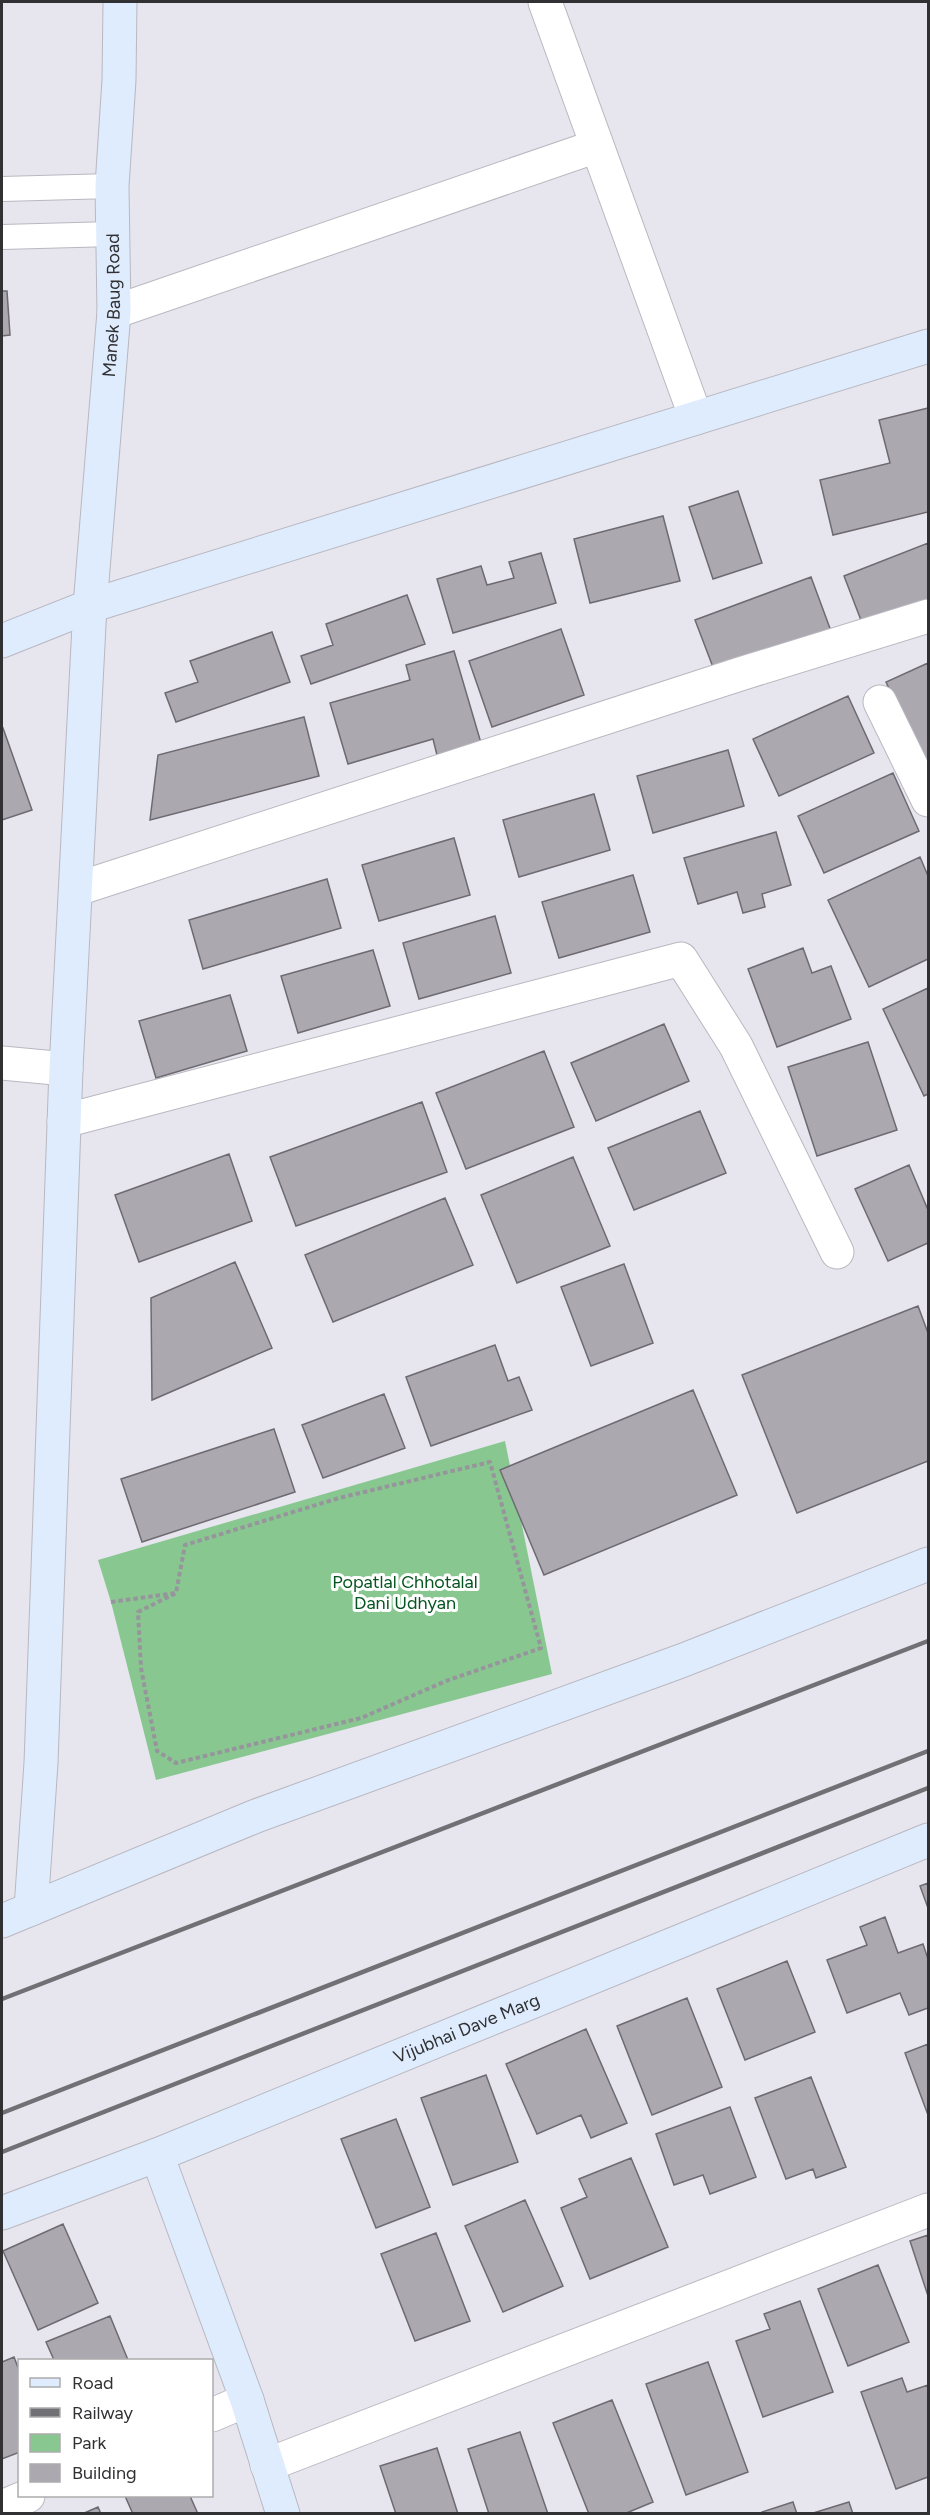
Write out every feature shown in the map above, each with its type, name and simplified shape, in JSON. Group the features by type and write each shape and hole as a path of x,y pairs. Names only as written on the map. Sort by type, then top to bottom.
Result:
{"street":[{"name":"Manek Baug Road","path":"31,1909 41,1762 66,1070 90,606 114,312 112,186 119,80 120,2"},
{"path":"545,2 696,418"},
{"path":"114,312 597,146"},
{"path":"2,641 90,606 928,346"},
{"path":"77,889 740,674 928,616"},
{"path":"880,702 928,800"},
{"path":"64,1121 681,959 736,1046 837,1252"},
{"path":"2,1063 66,1070"},
{"path":"2,1921 256,1816 681,1661 928,1564"},
{"name":"Vijubhai Dave Marg","path":"2,2213 157,2155 928,1840"},
{"path":"157,2155 247,2400 284,2514"},
{"path":"267,2465 928,2210"},
{"path":"213,2415 247,2400"},
{"path":"2,2507 26,2497"}],"lane":[{"path":"2,189 112,186"},
{"path":"2,237 113,234"}],"path":[{"path":"490,1462 541,1648 446,1681 361,1718 176,1763 157,1751 141,1668 138,1612 176,1593 185,1545 339,1498 490,1462"},
{"path":"111,1602 176,1593"}],"green space":[{"name":"Popatlal Chhotalal Dani Udhyan","path":"505,1441 552,1674 156,1780 111,1602 98,1560"}],"building":[{"path":"2,291 7,291 10,335 2,336"},
{"path":"928,408 928,512 833,535 820,480 890,463 879,420"},
{"path":"738,491 762,563 713,579 689,507"},
{"path":"663,516 680,581 590,603 574,539"},
{"path":"928,543 928,603 864,628 844,576"},
{"path":"541,553 556,603 453,633 437,579 481,566 487,585 514,578 509,562"},
{"path":"811,577 831,631 716,675 695,620"},
{"path":"407,595 425,644 311,684 301,656 333,645 326,624"},
{"path":"561,629 584,695 492,727 469,661"},
{"path":"272,632 290,682 176,722 165,693 198,682 190,661"},
{"path":"454,651 481,743 437,755 433,739 348,764 330,703 410,680 406,665"},
{"path":"928,663 928,769 927,769 886,682"},
{"path":"848,696 874,753 779,796 753,739"},
{"path":"304,717 319,776 150,820 158,755"},
{"path":"2,729 32,810 2,820"},
{"path":"728,750 744,806 653,833 637,776"},
{"path":"893,773 919,831 824,873 798,816"},
{"path":"594,794 610,850 519,877 503,820"},
{"path":"776,832 791,885 762,894 765,907 743,913 737,892 698,904 684,858"},
{"path":"454,838 470,895 379,921 362,865"},
{"path":"920,857 928,876 928,959 869,987 828,900"},
{"path":"633,875 650,932 559,958 542,902"},
{"path":"327,879 341,928 203,969 189,920"},
{"path":"495,916 511,973 419,999 403,943"},
{"path":"803,948 812,973 831,966 851,1019 777,1047 748,969"},
{"path":"373,950 390,1006 298,1033 281,976"},
{"path":"928,988 928,1094 924,1096 883,1009"},
{"path":"230,995 247,1051 156,1078 139,1021"},
{"path":"664,1024 689,1081 596,1121 571,1063"},
{"path":"868,1042 897,1130 817,1156 788,1067"},
{"path":"544,1051 574,1127 466,1169 436,1093"},
{"path":"422,1102 447,1172 296,1226 270,1157"},
{"path":"700,1111 726,1173 634,1210 608,1148"},
{"path":"229,1154 252,1221 139,1262 115,1195"},
{"path":"573,1157 610,1246 517,1283 481,1195"},
{"path":"909,1165 928,1210 928,1243 888,1261 855,1189"},
{"path":"445,1198 473,1265 333,1322 305,1255"},
{"path":"235,1262 272,1348 152,1400 151,1298"},
{"path":"624,1264 653,1343 591,1366 561,1287"},
{"path":"918,1306 928,1333 928,1461 797,1513 742,1375"},
{"path":"495,1345 508,1381 519,1377 532,1410 431,1446 406,1377"},
{"path":"693,1390 737,1495 544,1575 500,1470"},
{"path":"384,1394 405,1448 323,1478 302,1425"},
{"path":"274,1429 295,1492 142,1542 121,1479"},
{"path":"928,1883 928,1908 920,1886"},
{"path":"885,1917 898,1953 923,1944 928,1959 928,2008 909,2015 900,1993 847,2013 827,1960 867,1945 860,1927"},
{"path":"787,1961 815,2032 745,2060 717,1989"},
{"path":"687,1998 722,2087 652,2115 617,2026"},
{"path":"586,2029 627,2123 591,2138 581,2115 537,2134 506,2064"},
{"path":"928,2044 928,2115 905,2053"},
{"path":"486,2075 518,2162 453,2185 421,2098"},
{"path":"811,2077 846,2167 816,2178 813,2169 786,2179 755,2098"},
{"path":"730,2107 756,2177 710,2194 703,2175 674,2185 656,2134"},
{"path":"396,2119 430,2207 376,2228 341,2139"},
{"path":"631,2158 668,2247 590,2279 561,2208 587,2197 579,2179"},
{"path":"525,2200 563,2286 503,2312 465,2226"},
{"path":"63,2224 98,2303 38,2330 3,2251"},
{"path":"436,2233 470,2321 415,2341 381,2254"},
{"path":"928,2235 928,2296 910,2241"},
{"path":"878,2265 909,2342 848,2366 818,2289"},
{"path":"800,2301 833,2392 763,2417 736,2341 770,2329 764,2314"},
{"path":"110,2316 128,2359 54,2359 46,2342"},
{"path":"14,2357 18,2368 18,2453 2,2459 2,2362"},
{"path":"708,2362 748,2472 686,2495 646,2384"},
{"path":"902,2378 907,2392 928,2385 928,2477 896,2489 861,2392"},
{"path":"612,2400 653,2502 624,2514 589,2514 553,2423"},
{"path":"520,2432 548,2514 489,2514 468,2449"},
{"path":"437,2448 458,2514 396,2514 380,2466"},
{"path":"125,2497 190,2497 198,2514 133,2514"},
{"path":"793,2502 797,2514 762,2514 762,2512"},
{"path":"849,2502 853,2514 810,2514"},
{"path":"98,2507 101,2514 82,2514"}],"railway":[{"path":"2,1999 928,1641"},
{"path":"2,2113 928,1751"},
{"path":"2,2152 928,1788"}]}
